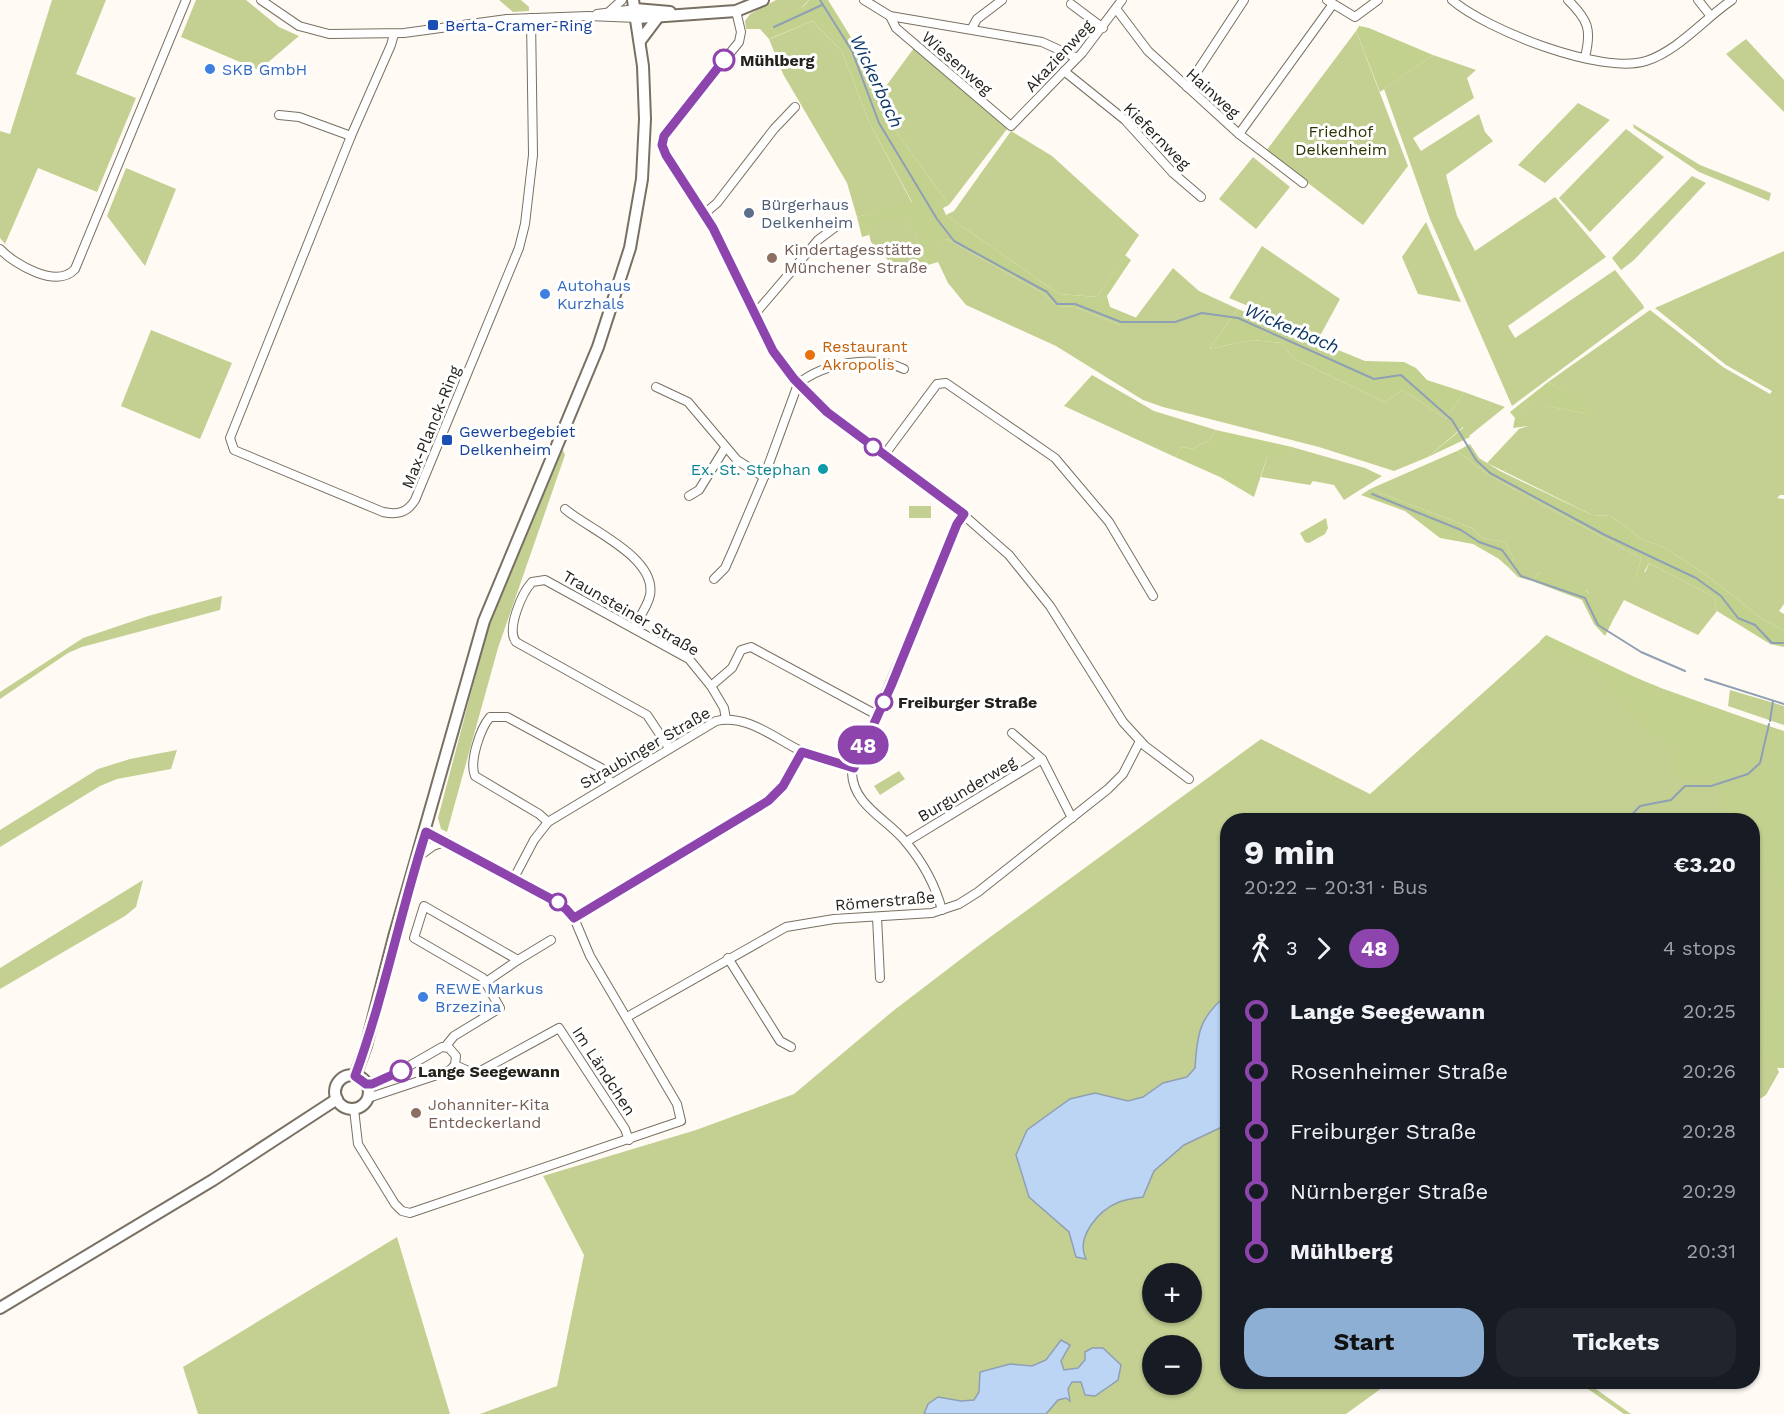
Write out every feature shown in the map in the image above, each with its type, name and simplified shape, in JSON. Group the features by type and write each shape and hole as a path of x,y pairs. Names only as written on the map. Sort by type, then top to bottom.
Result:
{"main road":[{"path":"635,9 658,17 736,11 764,0"},
{"path":"635,9 682,14"},
{"path":"355,1076 366,1046 484,621 598,347 624,273 636,224 644,158 645,93 635,9"},
{"path":"640,41 658,17"},
{"path":"355,1076 366,1084 368,1098 362,1105 354,1109 344,1107 337,1099 337,1084 345,1077 355,1076"},
{"path":"0,1308 222,1174 337,1099"}],"street":[{"path":"0,249 18,263 52,277 67,276 75,269 186,0"},
{"path":"261,0 287,20 310,31 329,34 394,34 531,18 588,16 635,9"},
{"path":"610,11 622,0"},
{"path":"864,0 890,16 972,28 1042,42 1077,58"},
{"path":"972,28 977,19 1002,0"},
{"name":"Akazienweg","path":"1011,126 1077,58 1117,10 1122,0"},
{"path":"1187,87 1244,0"},
{"path":"1239,134 1330,2 1355,17 1378,0"},
{"path":"1452,0 1526,42 1586,57 1622,63 1645,61 1676,43 1732,0"},
{"path":"1568,0 1585,17 1586,57"},
{"path":"1698,0 1710,15"},
{"path":"1071,4 1103,28"},
{"path":"588,16 635,9"},
{"name":"Hainweg","path":"1117,10 1148,51 1239,134 1303,183"},
{"path":"736,11 741,32 739,42 698,91 662,141 666,155 724,248 773,351 798,384 827,412 964,514 1027,575 1050,606 1104,696 1140,741 1189,779"},
{"name":"Wiesenweg","path":"890,16 896,28 1011,126"},
{"name":"Max-Planck-Ring","path":"394,34 392,45 351,136 232,432 230,443 234,450 383,512 398,514 411,507 415,500 522,240 532,181 531,18"},
{"name":"Kiefernweg","path":"1064,71 1125,120 1173,173 1201,197"},
{"path":"704,214 717,203 774,129 795,108"},
{"path":"279,115 299,117 351,136"},
{"path":"754,315 819,240 842,222"},
{"path":"714,579 724,568 764,477 798,384 849,362 881,362 904,369"},
{"path":"885,454 937,384 946,383 1055,458 1109,522 1153,596"},
{"path":"656,387 688,402 725,448 746,467 764,477"},
{"path":"689,496 699,490 725,448"},
{"path":"565,509 619,545 645,571 650,585 650,596 633,628"},
{"path":"942,910 936,891 922,863 906,842 867,806 855,785 854,768 957,524 964,514"},
{"name":"Traunsteiner Straße","path":"669,748 647,715 516,642 511,631 529,585 541,579 689,659 711,686 724,708 726,719"},
{"path":"711,686 732,668 741,651 751,647 877,716"},
{"path":"548,822 539,814 475,776 473,765 483,727 490,717 507,717 601,768 610,783"},
{"name":"Straubinger Straße","path":"514,878 534,840 548,822 706,725 726,719 744,721 802,752 854,768"},
{"path":"1012,733 1042,759 1072,818"},
{"name":"Römerstraße","path":"627,1017 774,932 798,924 917,915 942,910 978,892 1072,818 1123,774 1140,741"},
{"path":"574,918 768,801 783,786 802,752"},
{"name":"Burgunderweg","path":"906,842 1042,759"},
{"path":"354,1109 358,1144 395,1204 407,1212 681,1121 677,1104 590,956 574,918 560,904 447,841 426,832"},
{"path":"418,857 433,846 447,841"},
{"path":"366,1084 383,1081 445,1047 454,1036 500,1008 486,982 414,938 424,906 518,960"},
{"path":"877,917 880,978"},
{"path":"486,982 551,940"},
{"path":"728,958 780,1041 791,1047"},
{"name":"Im Ländchen","path":"455,1065 475,1074 559,1028 625,1129 629,1140"},
{"path":"368,1098 449,1071 455,1065 455,1053 445,1047"}],"green space":[{"path":"52,0 106,0 76,74 136,98 97,192 38,168 5,244 0,238 0,131 10,134"},
{"path":"196,0 246,0 279,27 299,36 259,70 181,37"},
{"path":"499,0 521,0 529,7 529,11 513,12"},
{"path":"776,0 809,0 770,39 812,21 842,51 869,122 912,203 857,217 847,183 783,74 769,39 760,29 746,29 745,21 750,14"},
{"path":"809,0 828,0 862,55 884,115 949,205 943,208 946,215 1059,294 1097,297 1125,255 1131,260 1107,296 1110,307 1137,318 1131,325 1120,325 1075,307 1057,306 1044,294 947,239 939,245 938,262 928,265 905,214 868,226 869,235 862,237 857,217 912,202 869,122 842,51 812,21 769,39 770,30 778,19 798,9"},
{"path":"1359,26 1433,55 1380,92 1356,31"},
{"name":"Friedhof Delkenheim","path":"1356,31 1408,166 1363,225 1266,151"},
{"path":"1746,39 1784,80 1784,112 1726,54"},
{"path":"914,48 1007,129 949,205 884,115 878,97"},
{"path":"1433,55 1476,70 1467,78 1474,98 1413,138 1421,151 1479,114 1485,132 1493,141 1446,175 1457,216 1475,251 1555,197 1606,257 1508,326 1515,338 1615,270 1644,308 1512,406 1430,219 1384,89"},
{"path":"1578,103 1610,120 1545,183 1518,165"},
{"path":"1633,124 1700,165 1771,193 1769,201 1699,172 1634,128"},
{"path":"1626,129 1664,157 1590,232 1559,198"},
{"path":"1011,131 1052,156 1139,235 1097,297 1059,294 946,215 954,211"},
{"path":"1253,157 1290,187 1256,229 1219,199"},
{"path":"126,168 176,189 145,266 107,216"},
{"path":"1692,176 1706,183 1634,260 1621,270 1612,258"},
{"path":"905,213 928,265 902,275 871,242 867,226"},
{"path":"1426,222 1461,302 1418,294 1402,257"},
{"path":"947,239 1044,294 1057,306 1075,307 1120,325 1131,324 1173,268 1199,291 1238,309 1209,349 1252,340 1282,343 1293,358 1384,402 1403,390 1446,419 1464,392 1505,407 1469,436 1463,427 1428,457 1394,471 1319,447 1163,407 1143,400 1056,346 966,305 948,283 938,262 938,245"},
{"path":"1262,246 1340,299 1320,336 1229,298"},
{"path":"1784,251 1784,495 1777,498 1784,499 1784,604 1779,611 1784,614 1784,631 1761,618 1712,579 1665,548 1642,539 1611,516 1592,515 1487,463 1519,429 1528,426 1517,416 1521,408 1544,392 1553,400 1547,406 1583,413 1591,418 1584,403 1548,382 1650,310 1723,367 1770,394 1772,391 1726,365 1655,308"},
{"path":"1238,309 1365,361 1404,362 1416,368 1427,380 1464,392 1446,419 1403,390 1384,402 1293,358 1282,343 1252,340 1209,349"},
{"path":"151,330 232,363 200,439 121,406"},
{"path":"1092,375 1154,411 1216,430 1208,441 1192,449 1182,447 1175,457 1064,406"},
{"path":"1548,382 1584,402 1595,415 1591,419 1583,413 1546,406 1552,400 1544,393 1521,408 1518,416 1529,422 1528,426 1513,428 1515,418 1510,412"},
{"path":"1464,427 1470,437 1428,457"},
{"path":"1216,430 1292,447 1290,457 1267,457 1254,497 1220,477 1175,457 1182,447 1192,449 1208,441"},
{"path":"1470,444 1479,458 1500,471 1592,515 1611,516 1642,539 1665,548 1712,579 1761,618 1784,631 1784,647 1770,644 1717,611 1714,597 1649,563 1641,578 1636,578 1641,558 1490,476 1457,451"},
{"path":"1292,447 1365,468 1382,476 1344,500 1334,485 1313,481 1310,485 1261,477 1267,457 1289,457"},
{"path":"562,448 565,455 498,648 447,832 441,829 438,818 488,628 502,588"},
{"path":"1457,451 1490,476 1641,558 1636,578 1646,571 1649,563 1714,597 1717,611 1698,635 1624,600 1613,620 1599,614 1587,591 1539,573 1532,581 1518,577 1509,568 1514,559 1505,542 1482,538 1472,528 1370,489"},
{"path":"1370,489 1472,528 1482,538 1505,542 1514,559 1509,568 1499,559 1473,544 1440,538 1405,511 1361,495"},
{"path":"909,506 931,506 931,518 909,518"},
{"path":"1326,518 1328,528 1325,534 1309,543 1305,542 1300,533"},
{"path":"1539,573 1565,579 1584,588 1600,612 1613,620 1605,636 1594,624 1582,600 1532,581"},
{"path":"222,596 220,610 82,647 68,653 0,699 0,692 83,638 148,616"},
{"path":"1546,635 1664,691 1784,731 1784,815 1779,833 1784,839 1784,890 1760,864 1760,813 1728,813 1722,804 1721,791 1709,783 1685,780 1674,772 1670,752 1662,738 1649,733 1592,668 1540,641"},
{"path":"1543,639 1661,688 1784,732 1784,992 1766,1042 1779,1072 1766,1095 1760,1099 1760,813 1220,813 1220,1389 1380,1389 1346,1414 480,1414 557,1386 584,1255 543,1176 696,1130 794,1094 893,1011 1261,739 1370,794"},
{"path":"1730,690 1784,706 1784,725 1728,706"},
{"path":"177,750 171,769 117,779 100,786 0,847 0,830 98,769 130,759"},
{"path":"899,771 905,779 880,795 874,786"},
{"path":"143,880 136,907 125,916 0,989 0,968"},
{"path":"1784,985 1784,1068 1774,1066 1760,1051 1760,1004"},
{"path":"397,1237 450,1414 198,1414 183,1367"},
{"path":"1588,1389 1596,1389 1631,1414 1624,1414"}],"water":[{"path":"1220,1001 1220,1128 1184,1145 1154,1171 1143,1197 1122,1201 1104,1211 1086,1233 1083,1251 1086,1259 1076,1257 1069,1232 1029,1197 1016,1155 1027,1130 1070,1099 1095,1093 1128,1101 1143,1097 1163,1083 1187,1077 1195,1068 1201,1027 1210,1011"},
{"path":"1061,1340 1070,1345 1061,1361 1064,1370 1078,1368 1085,1360 1085,1352 1092,1348 1103,1348 1121,1365 1118,1380 1095,1396 1085,1395 1081,1382 1072,1382 1068,1389 1070,1401 1066,1398 1058,1400 1046,1414 924,1414 928,1404 938,1397 961,1401 974,1400 979,1392 980,1372 1010,1364 1032,1366 1046,1360"}],"waterway":[{"path":"742,2 749,0"},
{"name":"Wickerbach","path":"820,0 852,51 879,123 937,219 954,241 1047,292 1057,304 1075,304 1121,322 1175,322 1202,313 1238,318 1374,379 1401,375 1452,420 1476,460 1490,473 1605,535 1696,578 1721,596 1738,618 1755,625 1772,643 1784,643"},
{"path":"774,27 822,5"},
{"path":"1372,494 1461,530 1479,542 1502,550 1521,576 1585,598 1598,625 1641,652 1685,671"},
{"path":"1705,679 1784,704"},
{"path":"1770,721 1773,701"},
{"path":"1634,813 1640,806 1671,800 1685,786 1711,786 1748,774 1760,763 1769,724"}],"bus line":[{"name":"48","path":"401,1071 372,1084 366,1084 355,1076 366,1046 394,937 426,832 447,841 560,904 574,918 618,894 768,801 783,786 802,752 854,768 891,686 957,524 964,514 917,477 843,425 798,384 773,351 724,248 666,155 662,145 664,136 724,60"}],"place":[{"name":"Berta-Cramer-Ring","path":"433,25"},
{"name":"Mühlberg","path":"724,60"},
{"name":"SKB GmbH","path":"210,69"},
{"name":"Bürgerhaus Delkenheim","path":"749,213"},
{"name":"Kindertagesstätte Münchener Straße","path":"772,258"},
{"name":"Autohaus Kurzhals","path":"545,294"},
{"name":"Restaurant Akropolis","path":"810,355"},
{"name":"Gewerbegebiet Delkenheim","path":"447,440"},
{"name":"Ex. St. Stephan","path":"823,469"},
{"name":"Freiburger Straße","path":"884,702"},
{"name":"REWE Markus Brzezina","path":"423,997"},
{"name":"Lange Seegewann","path":"401,1071"},
{"name":"Johanniter-Kita Entdeckerland","path":"416,1113"}]}
